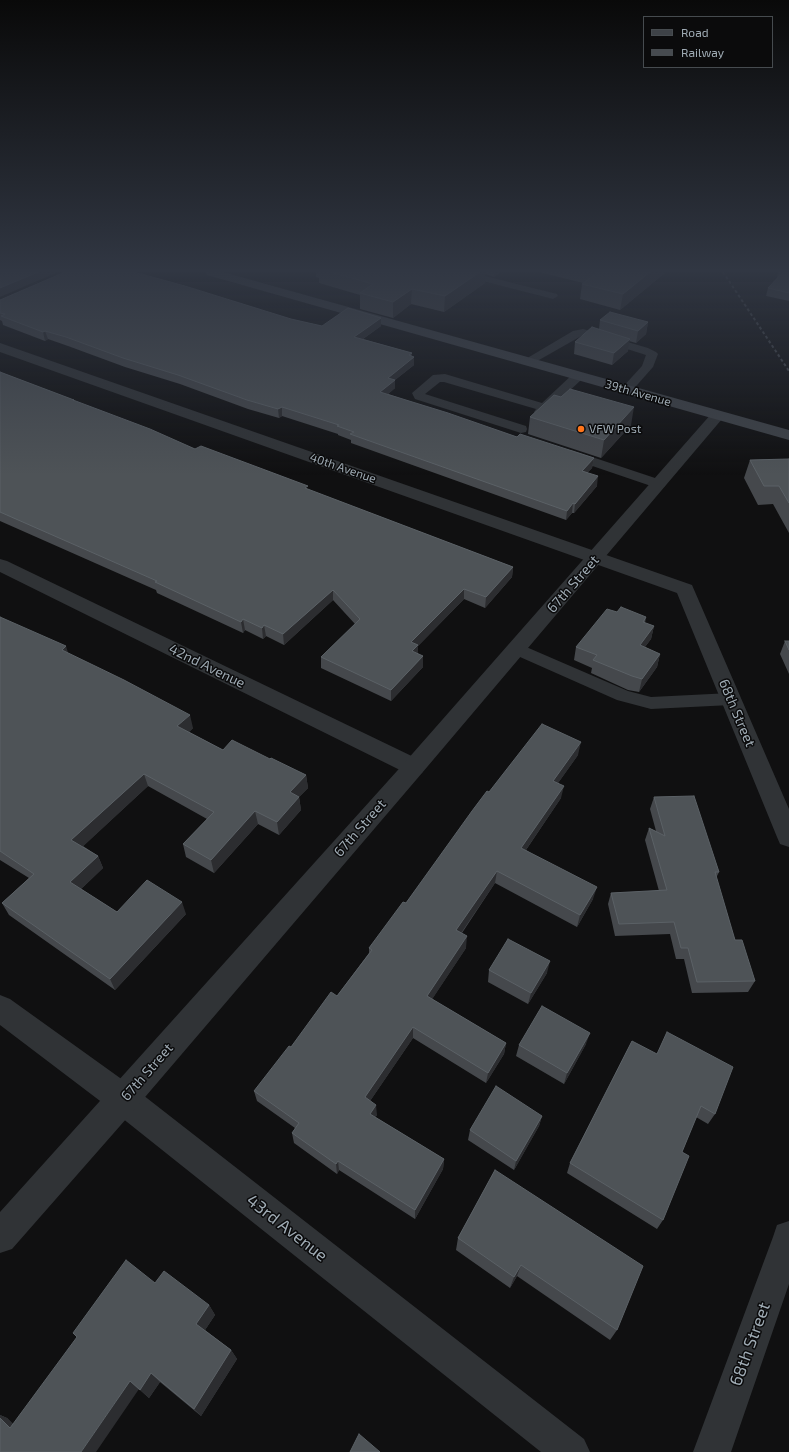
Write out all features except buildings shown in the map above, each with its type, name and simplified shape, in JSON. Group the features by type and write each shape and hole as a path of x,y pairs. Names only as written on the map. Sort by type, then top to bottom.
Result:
{"main road":[{"name":"39th Avenue","path":"450,340 789,435"}],"street":[{"name":"40th Avenue","path":"0,347 685,589"},
{"name":"67th Street","path":"0,1237 414,767 717,416"},
{"name":"42nd Avenue","path":"0,565 414,767"},
{"name":"68th Street","path":"685,589 789,837"},
{"name":"43rd Avenue","path":"0,1008 123,1099 571,1452"},
{"name":"68th Street","path":"712,1452 789,1237"}],"lane":[{"path":"528,362 566,340"},
{"path":"609,340 644,350 652,354 647,367 626,390"},
{"path":"544,408 445,378 436,378 418,393 419,396 524,434 544,408 578,376"},
{"path":"557,449 659,484"},
{"path":"517,649 623,696 651,702 731,699"}],"railway":[{"path":"768,340 789,371"}],"place":[{"name":"VFW Post","path":"581,429"}]}
